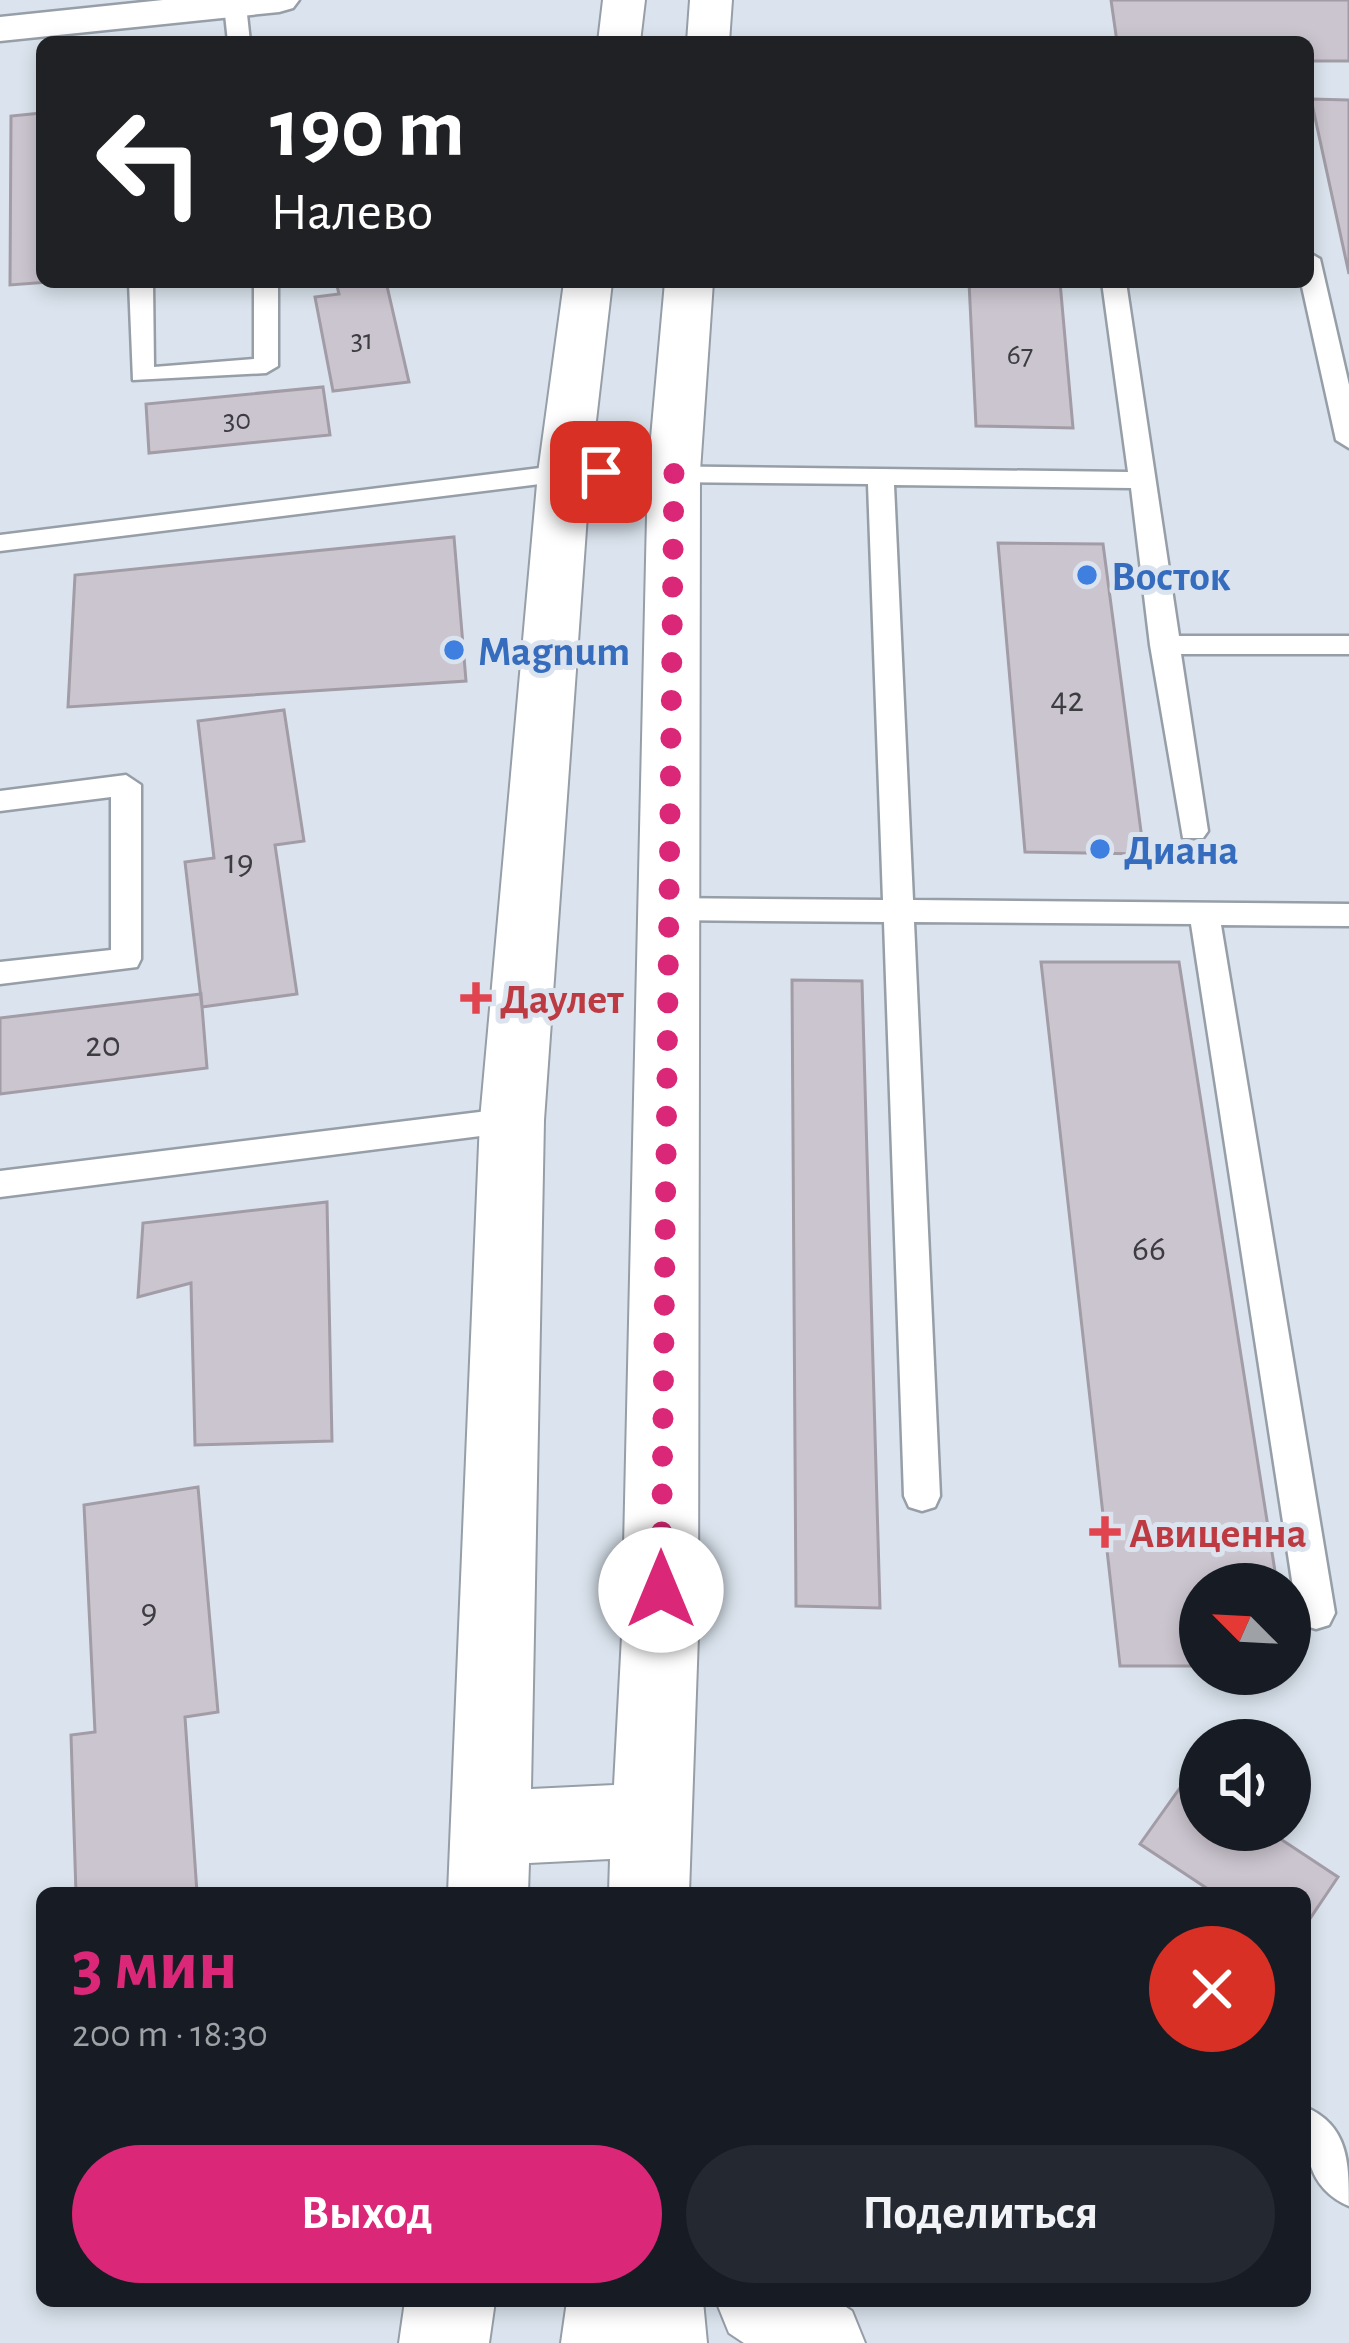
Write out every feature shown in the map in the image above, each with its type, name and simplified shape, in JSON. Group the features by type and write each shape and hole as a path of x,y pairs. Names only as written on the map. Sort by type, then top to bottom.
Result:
{"street":[{"path":"0,29 237,23 279,0"},
{"path":"620,36 624,0"},
{"path":"708,36 711,0"},
{"path":"587,288 564,473 512,1120 491,1861 650,1856 660,1636 674,471 689,288"},
{"path":"444,2343 449,2307"},
{"path":"606,2343 611,2307"},
{"path":"659,2307 662,2343"},
{"path":"769,2307 820,2343"}],"lane":[{"path":"1314,285 1349,440"},
{"path":"141,288 142,375 266,366 266,288"},
{"path":"1115,288 1192,830"},
{"path":"0,543 564,473 1139,480"},
{"path":"881,475 902,908 922,1496"},
{"path":"1164,645 1349,645"},
{"path":"0,800 126,785 126,959 0,973"},
{"path":"666,909 1349,915"},
{"path":"1204,913 1316,1613"},
{"path":"0,1184 512,1120"},
{"path":"1311,2136 1349,2184"}],"building":[{"path":"1111,0 1349,0 1349,61 1314,61 1314,36 1116,36"},
{"path":"1314,99 1349,100 1349,274 1314,113"},
{"path":"36,114 36,283 10,285 11,116"},
{"path":"338,288 387,288 409,382 333,391 315,297 339,294"},
{"path":"969,288 1061,288 1073,428 976,426"},
{"path":"323,387 330,435 149,453 146,404"},
{"path":"454,537 466,681 68,707 75,575"},
{"path":"998,543 1103,544 1144,854 1025,852"},
{"path":"284,710 304,841 275,845 297,994 202,1007 185,862 214,858 198,721"},
{"path":"1041,962 1179,962 1274,1563 1179,1563 1179,1666 1120,1666"},
{"path":"792,980 862,981 880,1608 796,1606"},
{"path":"201,994 207,1068 0,1094 0,1018"},
{"path":"327,1202 332,1441 195,1445 191,1283 138,1297 143,1223"},
{"path":"198,1487 218,1712 185,1717 197,1887 76,1887 71,1735 95,1732 84,1505"},
{"path":"1179,1789 1179,1851 1299,1851 1338,1877 1311,1917 1311,1887 1205,1887 1140,1844"}],"place":[{"name":"Восток","path":"1087,575"},
{"name":"Magnum","path":"454,650"},
{"name":"Диана","path":"1100,849"},
{"name":"Даулет","path":"476,998"},
{"name":"Авиценна","path":"1105,1532"}],"route":[{"path":"601,472 674,471 661,1590"}]}
